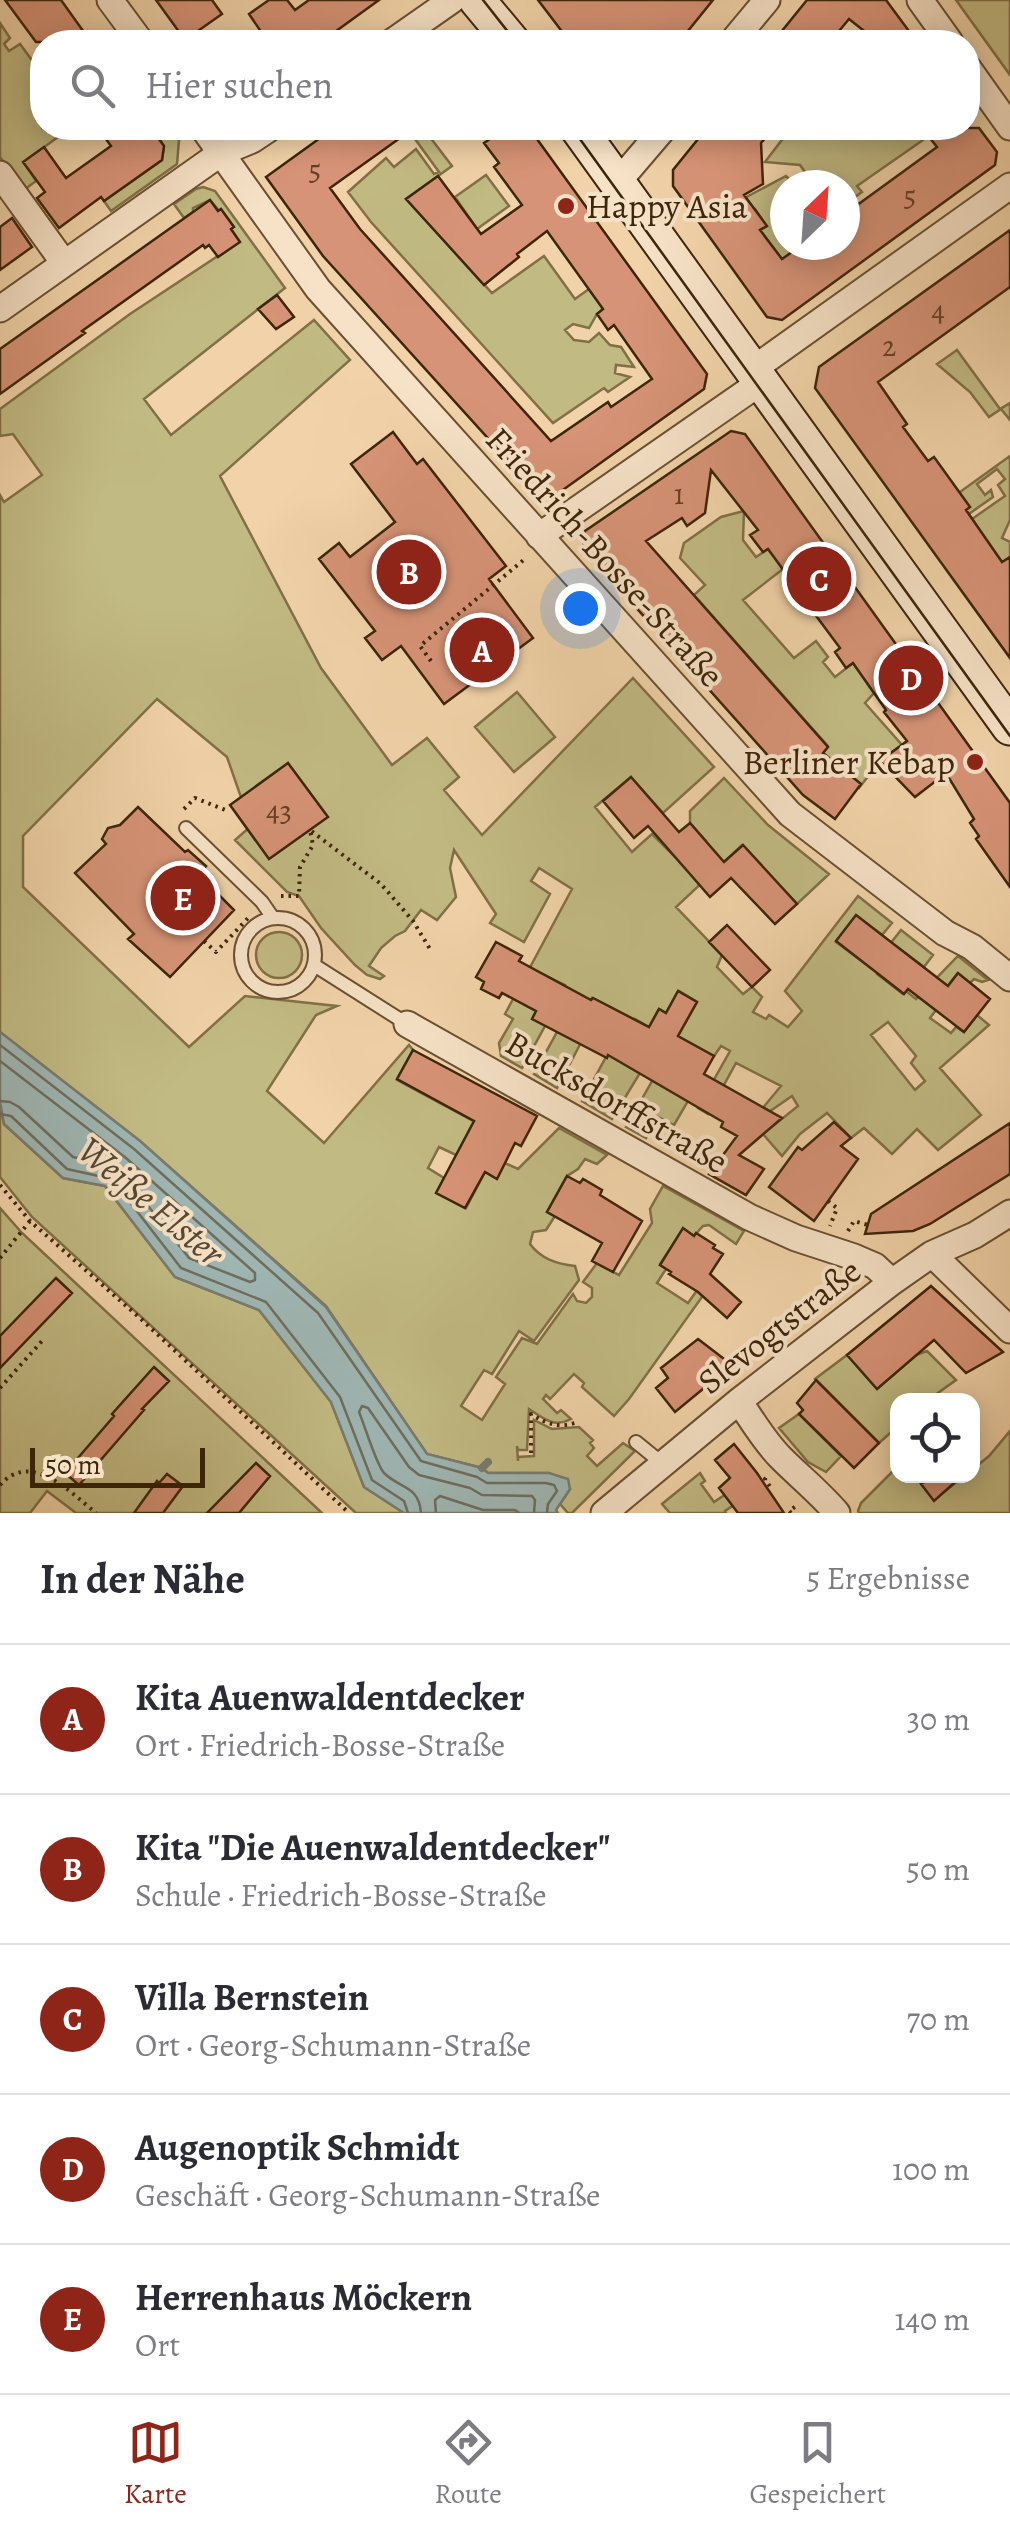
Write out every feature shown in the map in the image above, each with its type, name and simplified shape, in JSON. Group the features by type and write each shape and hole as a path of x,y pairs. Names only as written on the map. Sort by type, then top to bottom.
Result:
{"main road":[{"path":"478,0 502,30"},
{"path":"587,140 1010,727"}],"street":[{"path":"110,0 132,30"},
{"path":"409,30 452,0"},
{"path":"742,30 766,0"},
{"path":"920,0 941,30"},
{"path":"980,85 1010,128"},
{"name":"Friedrich-Bosse-Straße","path":"211,140 318,289 790,814 1010,978"},
{"path":"0,309 221,154 252,140"},
{"path":"618,182 654,140"},
{"path":"0,174 64,263"},
{"path":"542,539 1010,186"},
{"name":"Bucksdorffstraße","path":"408,1024 749,1217 875,1266 892,1282"},
{"name":"Slevogtstraße","path":"604,1513 739,1400 892,1282 932,1254 976,1235 1010,1214"},
{"path":"932,1254 1010,1330"},
{"path":"739,1400 763,1438 836,1513"}],"lane":[{"path":"186,828 262,902 273,918"},
{"path":"273,918 298,923 313,942 316,954 314,965 301,984 280,992 257,985 242,965 244,940 261,922 273,918"},
{"name":"Bucksdorffstraße","path":"314,965 408,1024"},
{"path":"636,1442 663,1464"}],"path":[{"path":"430,661 420,646 542,539"},
{"path":"208,803 228,811"},
{"path":"204,941 216,952 267,898 299,896 300,867 313,845 310,830 382,884 413,921 430,950"},
{"path":"0,1185 30,1221 141,1318 349,1513"},
{"path":"828,1201 836,1208 828,1232"},
{"path":"0,1258 30,1221"},
{"path":"848,1234 854,1222 868,1224"},
{"path":"0,1388 42,1341"},
{"path":"531,1453 531,1414 547,1424 562,1427 575,1423"},
{"path":"0,1485 20,1470 37,1472 56,1481 96,1513"}],"shaded area":[{"path":"956,0 1010,0 1010,75 980,30"},
{"path":"0,23 10,38 4,44 9,51 20,44 30,58 30,140 54,140 24,162 36,181 24,190 0,157"},
{"path":"160,140 179,140 177,164 111,211 104,201 162,160 164,146"},
{"path":"416,140 432,140 452,166 406,199 492,293 544,256 575,299 589,289 604,309 589,328 573,324 565,330 574,340 589,342 599,333 610,345 621,347 634,367 616,365 615,373 630,377 608,392 604,388 553,423 348,192 386,158 394,167 416,149 434,174 439,172"},
{"path":"782,140 923,140 860,184 860,170 804,170 800,165 765,162"},
{"path":"486,175 509,206 477,229 455,197"},
{"path":"770,185 770,244 760,230 766,226 755,209 739,201"},
{"path":"196,189 215,191 285,288 144,399 171,435 314,320 350,360 220,476 321,668 392,765 427,738 459,777 444,790 482,835 633,678 714,767 663,813 631,777 595,807 632,852 652,834 681,863 706,841 690,823 690,811 724,778 768,825 829,874 797,904 742,845 676,907 722,955 717,967 743,994 752,987 762,997 753,1012 766,1019 769,1015 788,1027 802,1011 785,991 858,896 892,923 882,935 856,916 836,942 871,968 901,930 933,955 924,967 897,947 877,974 903,994 906,991 916,999 958,956 988,980 974,979 970,983 957,974 932,1006 936,1010 930,1018 951,1033 956,1027 964,1032 977,1015 989,1025 940,1068 981,1115 938,1150 917,1129 892,1154 864,1128 851,1138 827,1113 800,1134 782,1156 763,1134 798,1106 792,1096 747,1127 781,1086 736,1063 708,1114 698,1108 730,1051 721,1046 714,1056 688,1042 688,1101 674,1125 658,1117 646,1138 626,1127 697,1002 679,991 666,1013 659,1009 649,1027 635,1019 614,1058 640,1073 612,1119 582,1101 619,1033 614,1009 592,998 575,1031 584,1037 557,1088 534,1074 569,1010 556,1002 565,985 542,974 525,1005 536,1011 545,1026 522,1068 501,1056 499,1043 513,1019 505,1014 572,889 539,868 531,881 550,894 524,942 490,923 496,914 454,850 450,868 456,897 437,920 421,910 405,931 381,948 369,966 384,976 380,979 367,975 321,928 299,896 287,892 235,840 251,826 227,757 157,699 23,836 23,887 189,1047 245,996 337,1006 316,1015 267,1091 324,1143 409,1045 413,1050 397,1080 488,1129 456,1155 439,1147 428,1168 444,1178 437,1193 466,1208 485,1172 496,1178 505,1163 518,1169 559,1128 607,1155 597,1164 585,1159 567,1176 547,1212 555,1216 546,1230 533,1232 530,1244 534,1249 550,1260 575,1266 579,1280 534,1341 519,1331 492,1374 484,1370 461,1406 482,1420 505,1384 496,1377 522,1338 537,1344 573,1294 577,1301 586,1303 592,1297 592,1288 583,1282 597,1263 619,1275 652,1223 650,1209 663,1186 744,1231 736,1244 709,1225 694,1236 683,1229 660,1264 666,1269 657,1283 688,1303 698,1289 702,1297 614,1416 582,1387 584,1383 574,1374 550,1399 546,1395 543,1399 557,1413 561,1410 571,1419 554,1422 529,1409 527,1450 518,1450 517,1446 518,1461 518,1457 534,1456 534,1420 552,1429 579,1427 593,1440 590,1443 594,1448 587,1456 597,1466 623,1443 635,1451 572,1513 560,1504 570,1489 549,1473 488,1473 427,1454 326,1306 140,1141 0,1032 0,495 4,502 42,475 13,434 0,436 0,409 130,314 239,242 233,227 210,200 193,208 184,218 174,204","holes":["888,1022 916,1056 911,1063 925,1081 915,1090 871,1035"]},
{"path":"957,350 1000,409 1010,403 1010,420 1001,409 989,417 970,392 937,364"},
{"path":"1010,456 1010,520 1002,538 1010,542 1010,567 999,564 972,519 1005,496 998,485 1005,479 997,469 977,484 985,495 991,490 993,497 966,516 953,497"},
{"path":"744,511 743,540 756,557 768,549 783,569 743,600 794,658 816,641 828,657 823,662 835,677 853,663 874,693 865,703 902,745 880,761 859,788 840,773 842,769 823,753 828,746 694,595 705,585 680,558 684,543 721,517"},
{"path":"517,692 555,737 514,772 475,727"},
{"path":"279,932 295,939 302,955 295,971 279,978 263,971 256,955 263,939"},
{"path":"0,1102 4,1124 63,1178 105,1186 175,1277 259,1310 331,1402 364,1487 404,1513 356,1513 32,1217 0,1177"},
{"path":"0,1208 22,1233 322,1513 76,1513 47,1491 30,1513 0,1513"},
{"path":"927,1351 956,1380 938,1393 890,1393 890,1433 879,1443 815,1379 847,1355 877,1389 916,1355"},
{"path":"799,1414 841,1456 826,1472 808,1462 779,1428"},
{"path":"1010,1431 1010,1513 858,1511 890,1474 890,1483 921,1483 934,1500 955,1483 980,1483 980,1463"},
{"path":"700,1473 705,1481 701,1484 714,1502 732,1490 740,1501 726,1513 670,1513 662,1504"}],"water":[{"name":"Weiße Elster","path":"0,1032 140,1141 326,1307 427,1454 488,1473 549,1473 568,1479 570,1489 556,1510 558,1513 404,1513 364,1487 331,1402 259,1310 175,1277 105,1186 63,1178 4,1124 0,1102"}],"building":[{"path":"5,0 61,0 82,30 30,30 30,34"},
{"path":"156,0 212,0 222,14 199,30 178,30"},
{"path":"269,0 287,0 295,10 309,0 379,0 338,30 260,30 249,14"},
{"path":"538,0 713,0 689,30 561,30"},
{"path":"807,0 886,0 908,30 863,30 849,19 840,30 783,30"},
{"path":"980,129 997,152 995,165 782,320 767,317 673,186 673,170 697,140 764,140 763,184 744,195 767,226 760,230 770,243 770,260 860,260 860,203 937,147 931,140 980,140"},
{"path":"107,140 160,140 164,146 162,160 59,228 37,198 45,192 23,162 44,147 66,178 111,146"},
{"path":"317,140 397,140 330,188 360,229 551,441 608,402 611,407 652,379 614,325 608,330 597,314 603,309 547,231 484,285 406,199 438,176 481,234 522,205 494,167 499,163 484,143 538,140 707,374 704,389 553,497 536,495 323,256 266,177"},
{"path":"210,200 234,227 231,229 240,242 218,257 209,245 203,245 0,394 0,349"},
{"path":"12,218 32,247 0,270 0,227"},
{"path":"1010,230 1010,287 878,382 907,424 903,427 928,461 934,457 970,507 966,510 1002,562 1010,557 1010,658 815,388 819,367"},
{"path":"277,295 294,317 276,329 258,309"},
{"path":"731,431 745,434 1010,803 1010,887 976,839 979,836 970,823 974,819 946,773 915,797 880,761 907,741 853,663 846,668 835,652 840,648 808,605 802,609 792,594 798,590 768,549 763,552 750,535 758,530 711,470 705,513 687,526 682,518 646,541 828,747 823,753 861,784 835,819 803,795 583,548 585,531"},
{"path":"393,432 417,464 423,459 506,566 489,579 533,638 444,704 401,646 382,660 365,638 375,631 319,559 339,543 350,557 395,522 351,464"},
{"path":"288,763 328,817 269,859 230,805"},
{"path":"631,777 679,832 690,823 724,862 743,845 797,904 775,924 731,878 710,897 648,826 634,838 603,801"},
{"path":"138,807 185,852 188,850 206,866 198,874 234,910 170,977 128,939 134,934 75,873 106,844 102,839 108,828 120,825"},
{"path":"856,915 948,986 958,973 990,999 964,1032 908,989 904,994 836,941"},
{"path":"727,925 770,970 752,987 709,942"},
{"path":"496,942 522,956 519,961 649,1027 659,1009 666,1013 678,991 697,1002 678,1036 714,1056 704,1074 782,1118 739,1155 764,1169 746,1195 709,1174 737,1136 721,1127 723,1122 608,1055 607,1058 532,1019 536,1011 502,993 499,998 481,989 484,982 476,977"},
{"path":"413,1050 537,1116 521,1146 515,1143 497,1179 485,1172 465,1208 436,1193 474,1121 397,1079"},
{"path":"834,1122 851,1138 841,1146 858,1159 814,1221 769,1187 798,1147 802,1150"},
{"path":"1010,1123 1010,1174 930,1224 913,1231 865,1234 871,1214"},
{"path":"567,1176 580,1183 583,1179 602,1190 600,1195 642,1221 613,1272 592,1261 602,1243 547,1212"},
{"path":"683,1228 715,1245 713,1248 723,1254 710,1274 741,1302 727,1318 660,1265"},
{"path":"56,1278 72,1293 0,1368 0,1336"},
{"path":"931,1286 1003,1352 966,1373 934,1340 877,1389 847,1355"},
{"path":"698,1339 732,1365 675,1412 656,1388 668,1378 661,1368"},
{"path":"154,1367 169,1381 79,1485 65,1473"},
{"path":"816,1380 879,1443 854,1468 799,1414 803,1410 797,1403"},
{"path":"734,1444 784,1513 738,1513 719,1488 730,1478 715,1460"},
{"path":"256,1463 270,1476 239,1513 207,1513"},
{"path":"167,1474 183,1486 163,1513 134,1513 157,1481"},
{"path":"923,1483 954,1483 934,1501"}],"waterway":[{"path":"482,1468 488,1462"}],"tram line":[{"path":"483,0 507,30"},
{"path":"581,140 1010,736"}],"place":[{"name":"Happy Asia","path":"566,206"},
{"name":"Kita \"Die Auenwaldentdecker\"","path":"409,572"},
{"name":"Villa Bernstein","path":"819,579"},
{"name":"Kita Auenwaldentdecker","path":"482,650"},
{"name":"Augenoptik Schmidt","path":"911,678"},
{"name":"Berliner Kebap","path":"975,762"},
{"name":"Herrenhaus Möckern","path":"183,898"}]}
